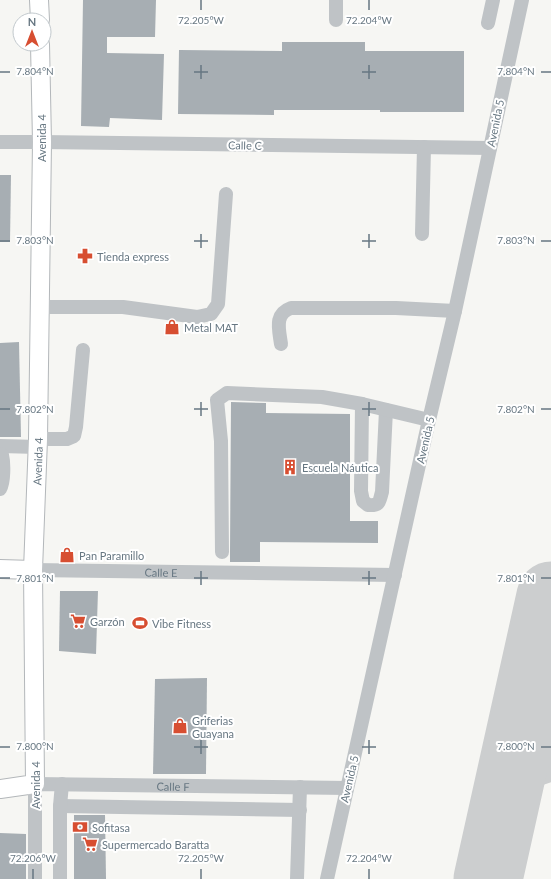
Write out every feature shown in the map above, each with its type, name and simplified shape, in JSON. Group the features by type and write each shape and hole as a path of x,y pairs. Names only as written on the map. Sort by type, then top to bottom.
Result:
{"main road":[{"path":"40,0 40,12"},
{"name":"Avenida 4","path":"35,784 33,570 38,443 42,142 40,52"},
{"name":"Calle E","path":"0,570 33,570"},
{"name":"Calle F","path":"0,789 35,784"}],"street":[{"path":"336,0 336,20"},
{"path":"488,23 493,0"},
{"name":"Avenida 5","path":"327,879 429,420 455,312 522,0"},
{"name":"Calle C","path":"0,142 490,148"},
{"path":"422,234 424,147"},
{"path":"39,307 123,307 197,316 211,314 218,304 226,194"},
{"path":"281,344 278,327 279,319 281,313 291,308 396,308 455,312"},
{"path":"0,446 38,443 67,439 74,436 83,350"},
{"path":"222,552 221,441 217,400 227,393 322,397 362,404 429,420"},
{"path":"362,404 361,491 363,500 368,505 375,506 378,503 382,492 386,410"},
{"path":"0,454 2,455 3,460 2,486 0,490"},
{"name":"Calle E","path":"33,570 395,575"},
{"name":"Calle F","path":"35,784 347,788"},
{"name":"Avenida 4","path":"35,784 35,879"},
{"path":"60,879 60,806 62,784"},
{"path":"297,879 300,787"},
{"path":"60,806 300,810"}],"building":[{"path":"83,0 156,0 155,37 107,37 107,53 164,54 162,120 110,118 109,127 81,126"},
{"path":"282,42 365,42 365,51 464,51 464,112 274,110 274,115 178,114 179,50 282,51"},
{"path":"0,175 11,175 10,242 0,242"},
{"path":"19,342 21,437 0,437 0,343"},
{"name":"Escuela Náutica","path":"231,402 266,403 266,413 350,414 350,521 378,521 378,543 260,542 260,562 230,562"},
{"name":"Garzón","path":"60,591 98,591 96,654 59,651"},
{"name":"Griferias Guayana","path":"207,678 206,774 153,774 155,679"},
{"name":"Supermercado Baratta","path":"74,815 105,815 106,879 74,879"},
{"path":"0,833 26,834 26,879 0,879"}],"taxiway":[{"path":"510,782 551,768"}],"runway":[{"path":"488,879 551,596"}],"place":[{"name":"Tienda express","path":"85,256"},
{"name":"Metal MAT","path":"172,327"},
{"name":"Escuela Náutica","path":"290,467"},
{"name":"Pan Paramillo","path":"67,555"},
{"name":"Garzón","path":"78,621"},
{"name":"Vibe Fitness","path":"140,623"},
{"name":"Griferias Guayana","path":"180,726"},
{"name":"Sofitasa","path":"80,827"},
{"name":"Supermercado Baratta","path":"90,844"}]}
